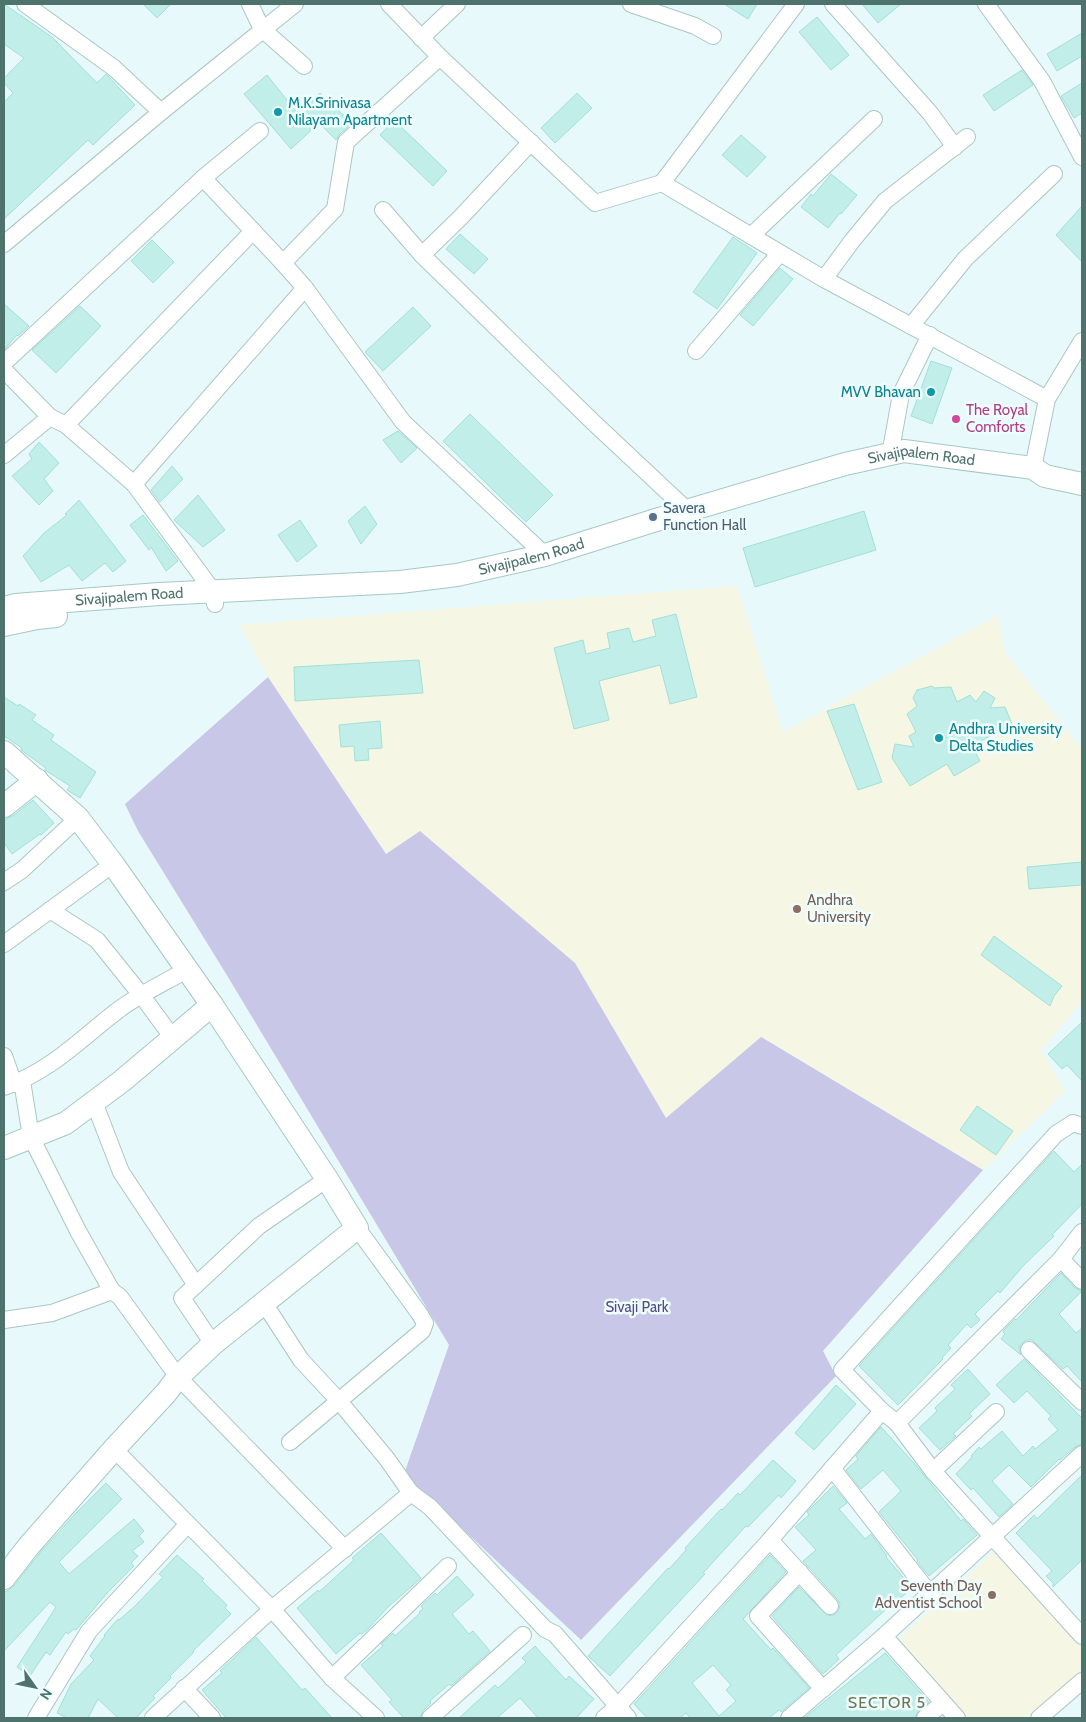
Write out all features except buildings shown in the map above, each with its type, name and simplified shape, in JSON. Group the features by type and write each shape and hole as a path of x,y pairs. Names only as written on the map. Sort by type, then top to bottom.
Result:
{"main road":[{"name":"Sivajipalem Road","path":"4,625 37,618 159,607 214,597 400,582 457,575 545,555 845,464 904,452 1039,472 1082,484"},
{"name":"Sivajipalem Road","path":"4,608 15,605 214,597 401,593 462,588 548,568 848,476 907,467 1028,482 1039,472"},
{"path":"4,752 78,818 113,864 188,969 327,1179 357,1228 213,1344 178,1377 166,1393 28,1547 4,1578"},
{"path":"4,806 37,780"},
{"path":"4,1148 66,1123 212,1005"}],"street":[{"path":"25,4 114,68 161,112"},
{"path":"250,4 262,29 304,66"},
{"path":"4,244 161,112 295,4"},
{"path":"389,4 440,57 596,203 662,183 796,4"},
{"path":"421,38 457,4"},
{"path":"631,4 696,26 713,36"},
{"path":"824,279 885,201 961,142 930,113 833,4"},
{"path":"986,4 1042,81 1082,157"},
{"path":"283,264 335,209 346,142 440,57"},
{"path":"751,236 874,119"},
{"path":"4,362 203,178 260,131"},
{"path":"422,256 531,142"},
{"path":"911,326 965,259 1054,174"},
{"path":"203,178 305,288 403,422 545,555"},
{"path":"662,183 824,279 1047,399"},
{"path":"383,210 422,256 688,511"},
{"path":"66,425 253,231"},
{"path":"696,351 780,253"},
{"path":"134,484 305,288"},
{"path":"890,455 901,394 930,335"},
{"path":"1039,472 1047,399 1082,341"},
{"path":"4,370 50,418 66,425 134,484 214,597"},
{"path":"4,455 50,418"},
{"path":"4,882 22,870 78,818"},
{"path":"4,944 113,864"},
{"path":"50,910 98,940 173,1038"},
{"path":"13,1084 48,1066 122,1007 188,969"},
{"path":"4,1056 31,1137 78,1231 112,1291 120,1297 178,1377 345,1549"},
{"path":"94,1102 121,1172 196,1285"},
{"path":"1082,1126 1073,1123 1056,1134 842,1370 882,1411 897,1423 933,1471 1082,1636"},
{"path":"213,1344 182,1298 259,1226 327,1179"},
{"path":"290,1442 422,1331 425,1324 357,1228"},
{"path":"897,1423 1061,1259 1082,1232"},
{"path":"1061,1259 1082,1281"},
{"path":"4,1320 52,1313 112,1291"},
{"path":"264,1303 301,1360 339,1401 387,1459 411,1493 430,1507 545,1629 555,1634 623,1712"},
{"path":"1029,1350 1082,1402"},
{"path":"604,1718 623,1712 882,1411"},
{"path":"933,1471 996,1412"},
{"path":"114,1449 272,1609 332,1678 376,1718"},
{"path":"789,1718 884,1636 1082,1454"},
{"path":"832,1468 930,1594"},
{"path":"153,1718 272,1609 411,1493"},
{"path":"36,1718 89,1631 188,1524"},
{"path":"770,1540 830,1606"},
{"path":"332,1678 448,1566"},
{"path":"800,1572 758,1616 823,1689"},
{"path":"430,1718 523,1635"},
{"path":"884,1636 957,1718"},
{"path":"1040,1718 1082,1681"},
{"path":"184,1688 212,1718"},
{"path":"925,1718 943,1703"}],"shaded area":[{"name":"Andhra University","path":"737,586 783,732 998,615 1005,653 1082,749 1082,1002 1041,1050 1065,1091 983,1170 761,1037 666,1118 575,963 387,854 268,677 240,625"},
{"name":"Seventh Day Adventist School","path":"997,1549 1082,1643 1082,1669 1028,1718 967,1718 896,1641"}],"green space":[{"name":"Sivaji Park","path":"268,677 386,854 420,831 575,963 666,1118 761,1037 983,1170 823,1351 836,1376 581,1640 404,1474 449,1345 138,831 125,804"}],"place":[{"name":"M.K.Srinivasa Nilayam Apartment","path":"278,112"},
{"name":"MVV Bhavan","path":"931,392"},
{"name":"The Royal Comforts","path":"956,419"},
{"name":"Savera Function Hall","path":"653,517"},
{"name":"Andhra University Delta Studies","path":"939,738"},
{"name":"Andhra University","path":"797,909"},
{"name":"Seventh Day Adventist School","path":"992,1595"}],"district":[{"name":"SECTOR 5","path":"887,1702"}]}
